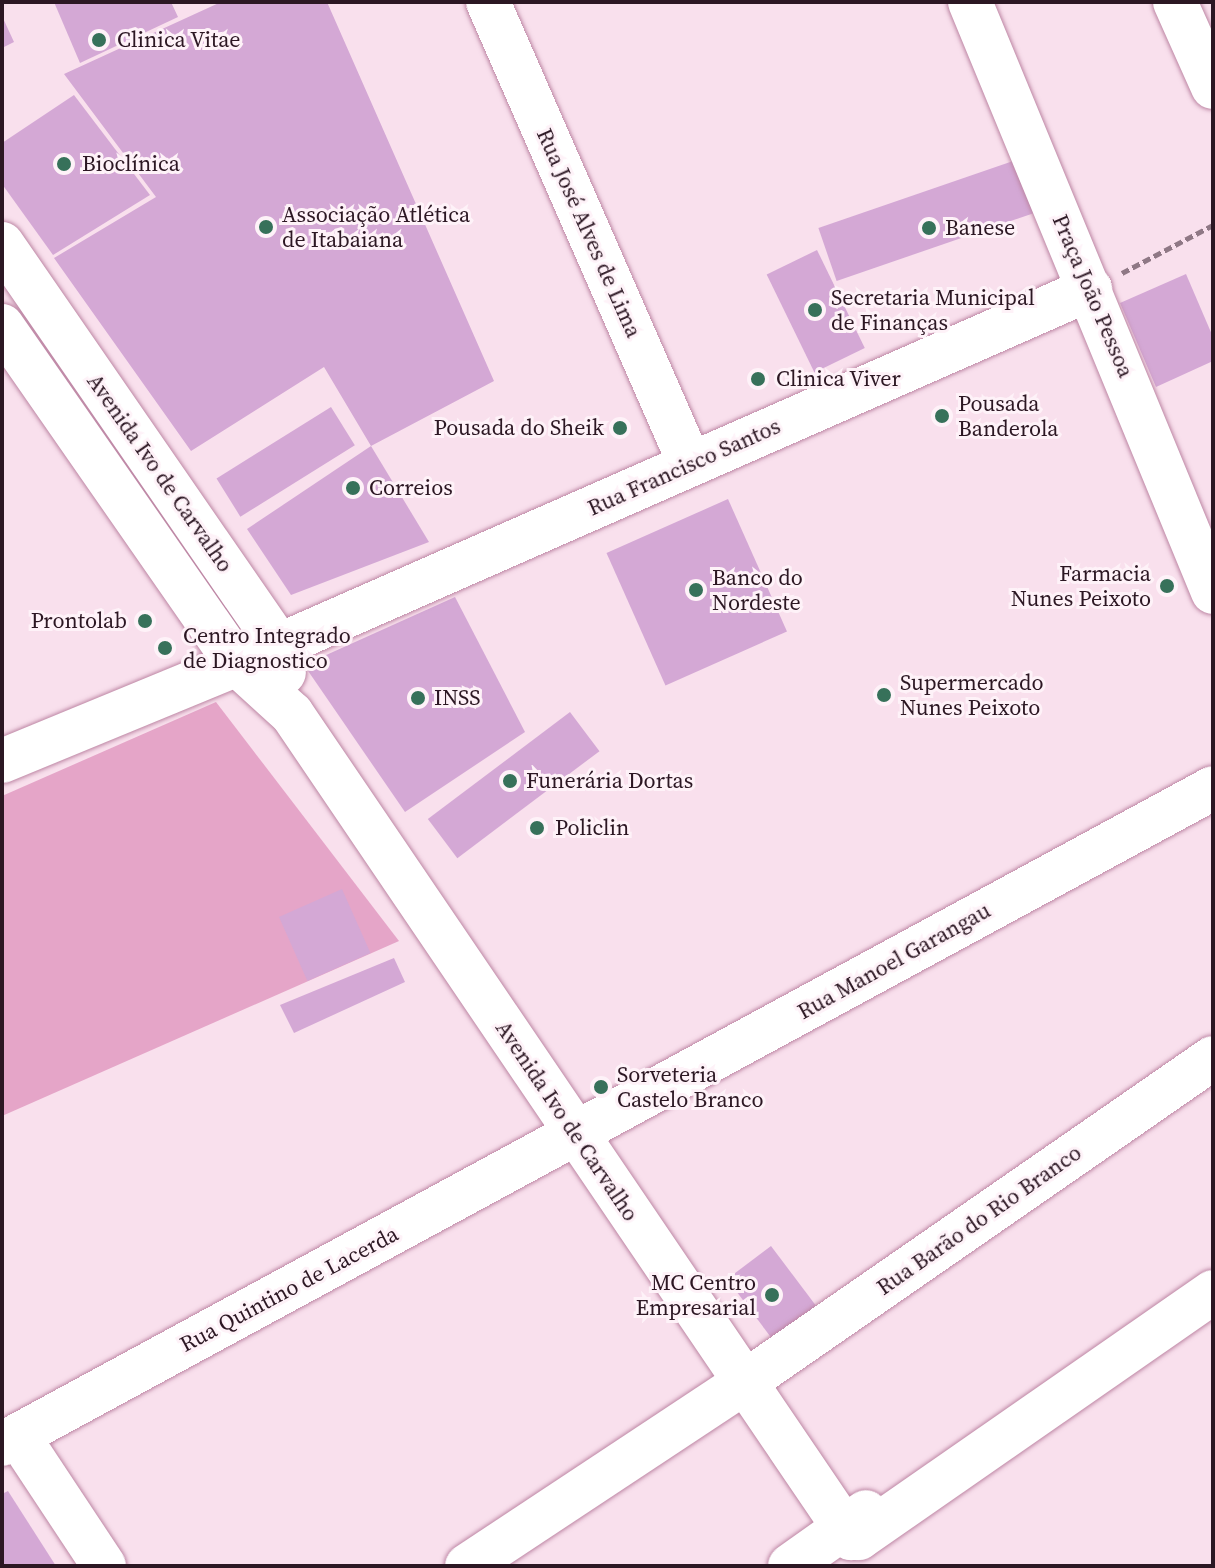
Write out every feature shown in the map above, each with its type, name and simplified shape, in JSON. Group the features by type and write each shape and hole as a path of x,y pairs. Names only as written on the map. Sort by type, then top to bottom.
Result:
{"street":[{"name":"Rua José Alves de Lima","path":"488,2 690,464"},
{"name":"Praça João Pessoa","path":"970,2 1213,592"},
{"path":"1175,2 1213,87"},
{"name":"Avenida Ivo de Carvalho","path":"2,244 279,645 292,714"},
{"name":"Rua Francisco Santos","path":"2,761 237,664 1090,289"},
{"name":"Avenida Ivo de Carvalho","path":"2,326 237,664 292,714 745,1382 851,1532"},
{"name":"Rua Manoel Garangau","path":"576,1134 1213,788"},
{"name":"Rua Barão do Rio Branco","path":"467,1566 745,1382 1213,1058"},
{"name":"Rua Quintino de Lacerda","path":"10,1440 576,1134"},
{"path":"790,1566 851,1532 964,1455 1127,1340 1213,1272"},
{"path":"1127,1340 1213,1292"},
{"path":"10,1440 104,1566"}],"path":[{"path":"1090,289 1213,225"}],"shaded area":[{"path":"216,702 399,941 2,1116 2,796"}],"building":[{"name":"Clinica Vitae","path":"54,2 171,2 178,17 80,63"},
{"name":"Associação Atlética de Itabaiana","path":"221,2 327,2 494,381 371,446 324,367 191,451 54,258 156,197 64,74"},
{"path":"2,16 14,42 2,48"},
{"name":"Bioclínica","path":"74,95 150,195 53,255 2,184 2,143"},
{"name":"Banese","path":"1016,160 1034,213 837,281 818,228"},
{"name":"Secretaria Municipal de Finanças","path":"817,250 865,348 814,373 767,275"},
{"path":"1186,274 1213,337 1213,361 1156,387 1120,303"},
{"path":"331,407 355,445 240,517 217,479"},
{"name":"Correios","path":"371,446 429,542 291,595 247,529"},
{"name":"Banco do Nordeste","path":"728,499 787,631 665,686 606,553"},
{"name":"INSS","path":"455,597 525,732 405,812 304,665"},
{"name":"Funerária Dortas","path":"570,712 599,751 457,858 428,819"},
{"path":"342,889 370,953 307,981 279,917"},
{"path":"394,958 405,982 294,1033 280,1005"},
{"name":"MC Centro Empresarial","path":"771,1246 820,1311 776,1345 727,1279"},
{"path":"8,1491 56,1566 2,1566 2,1494"}],"place":[{"name":"Clinica Vitae","path":"99,40"},
{"name":"Bioclínica","path":"64,164"},
{"name":"Associação Atlética de Itabaiana","path":"266,227"},
{"name":"Banese","path":"929,228"},
{"name":"Secretaria Municipal de Finanças","path":"815,310"},
{"name":"Clinica Viver","path":"758,379"},
{"name":"Pousada Banderola","path":"942,416"},
{"name":"Pousada do Sheik","path":"620,428"},
{"name":"Correios","path":"353,488"},
{"name":"Farmacia Nunes Peixoto","path":"1167,586"},
{"name":"Banco do Nordeste","path":"696,590"},
{"name":"Prontolab","path":"145,621"},
{"name":"Centro Integrado de Diagnostico","path":"165,648"},
{"name":"Supermercado Nunes Peixoto","path":"884,695"},
{"name":"INSS","path":"418,698"},
{"name":"Funerária Dortas","path":"510,781"},
{"name":"Policlin","path":"537,828"},
{"name":"Sorveteria Castelo Branco","path":"601,1087"},
{"name":"MC Centro Empresarial","path":"772,1295"}]}
